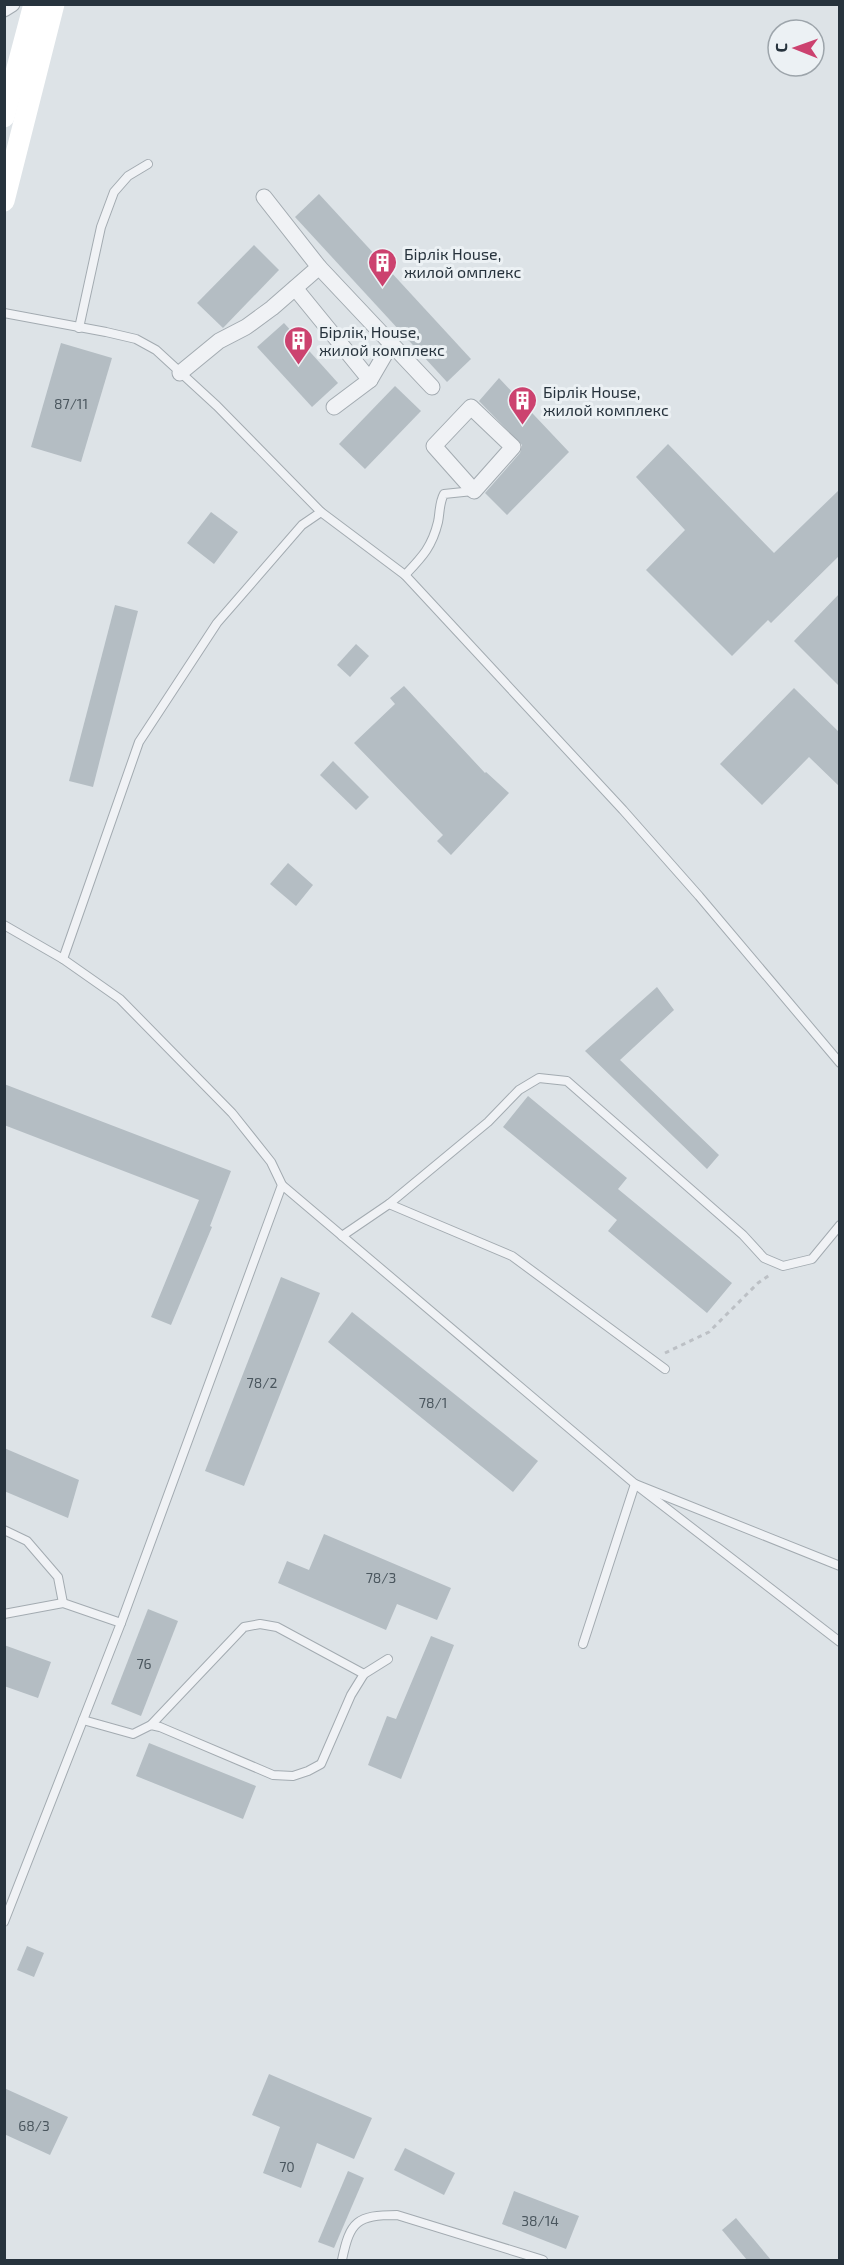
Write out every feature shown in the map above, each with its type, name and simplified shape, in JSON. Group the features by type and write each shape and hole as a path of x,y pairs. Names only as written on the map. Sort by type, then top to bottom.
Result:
{"main road":[{"path":"4,117 34,4"},
{"path":"4,201 54,4"}],"street":[{"path":"4,9 12,4"},
{"path":"264,197 319,267 432,387"},
{"path":"180,372 219,341 246,327 272,308 319,267"},
{"path":"295,288 370,380"},
{"path":"334,407 370,380 391,344"},
{"path":"471,407 513,447 474,491 434,446 471,407"}],"lane":[{"path":"79,328 101,228 114,192 128,176 148,164"},
{"path":"4,313 136,339 156,350 321,512 405,575 631,818 840,1063"},
{"path":"405,575 428,550 438,522 440,500 444,494 474,491"},
{"path":"63,959 139,742 217,622 302,525 321,512"},
{"path":"4,925 63,959 120,999 232,1113 271,1162 282,1185 635,1484 840,1642"},
{"path":"342,1236 389,1204 488,1122 519,1090 539,1078 567,1081 743,1235 764,1258 783,1266 812,1259 840,1225"},
{"path":"4,1922 121,1623 282,1185"},
{"path":"389,1204 512,1256 665,1369"},
{"path":"635,1484 840,1566"},
{"path":"583,1644 635,1484"},
{"path":"4,1530 27,1541 58,1577 63,1603"},
{"path":"4,1614 63,1603 121,1623"},
{"path":"83,1720 133,1734 151,1725 244,1627 260,1624 277,1627 363,1674"},
{"path":"151,1725 273,1775 293,1776 321,1764 351,1695 363,1674 388,1659"},
{"path":"342,2260 347,2236 359,2220 376,2215 397,2215 543,2260"}],"path":[{"path":"652,1358 709,1332 758,1282 783,1266"}],"building":[{"name":"Бірлік House, жилой омплекс","path":"319,194 471,359 447,382 295,217"},
{"path":"254,245 279,270 223,328 197,303"},
{"name":"Бірлік, House, жилой комплекс","path":"284,323 338,383 312,407 257,347"},
{"path":"61,343 112,358 81,462 31,447"},
{"name":"Бірлік House, жилой комплекс","path":"499,378 569,452 507,515 485,493 520,453 522,445 479,401"},
{"path":"395,386 421,411 365,469 339,444"},
{"path":"668,444 774,553 840,489 840,555 771,623 768,620 732,656 646,570 685,530 636,477"},
{"path":"211,512 238,532 214,564 187,543"},
{"path":"840,593 840,687 794,641"},
{"path":"115,605 138,611 93,787 69,781"},
{"path":"356,644 369,656 350,677 337,665"},
{"path":"404,686 485,773 509,793 451,855 437,841 443,835 354,743 395,704 390,698"},
{"path":"794,688 840,733 840,787 809,757 762,805 720,764"},
{"path":"333,761 369,797 356,810 320,775"},
{"path":"288,863 313,885 296,906 270,884"},
{"path":"657,987 674,1010 620,1060 719,1155 707,1169 585,1051"},
{"path":"4,1084 231,1171 210,1226 212,1227 171,1325 151,1317 199,1200 4,1125"},
{"path":"528,1096 627,1178 618,1189 732,1283 707,1313 608,1231 617,1220 503,1127"},
{"path":"281,1277 320,1293 244,1486 205,1471"},
{"path":"352,1312 538,1461 513,1492 328,1342"},
{"path":"4,1448 79,1480 68,1518 4,1491"},
{"path":"324,1534 451,1588 437,1620 397,1604 386,1630 278,1583 287,1561 309,1570"},
{"path":"148,1609 178,1621 141,1716 111,1704"},
{"path":"431,1636 454,1645 401,1779 368,1765 387,1716 396,1719"},
{"path":"4,1645 51,1662 38,1698 4,1686"},
{"path":"149,1743 256,1786 243,1819 136,1776"},
{"path":"27,1946 44,1953 34,1977 17,1970"},
{"path":"269,2074 372,2118 354,2159 317,2143 301,2188 263,2173 280,2127 252,2115"},
{"path":"4,2088 68,2117 50,2155 4,2134"},
{"path":"405,2148 455,2173 444,2195 394,2170"},
{"path":"348,2171 364,2178 334,2248 318,2242"},
{"path":"514,2191 579,2216 566,2249 502,2224"},
{"path":"736,2218 771,2260 747,2260 722,2230"}],"place":[{"name":"Бірлік House, жилой омплекс","path":"383,288"},
{"name":"Бірлік, House, жилой комплекс","path":"298,366"},
{"name":"Бірлік House, жилой комплекс","path":"522,426"}]}
